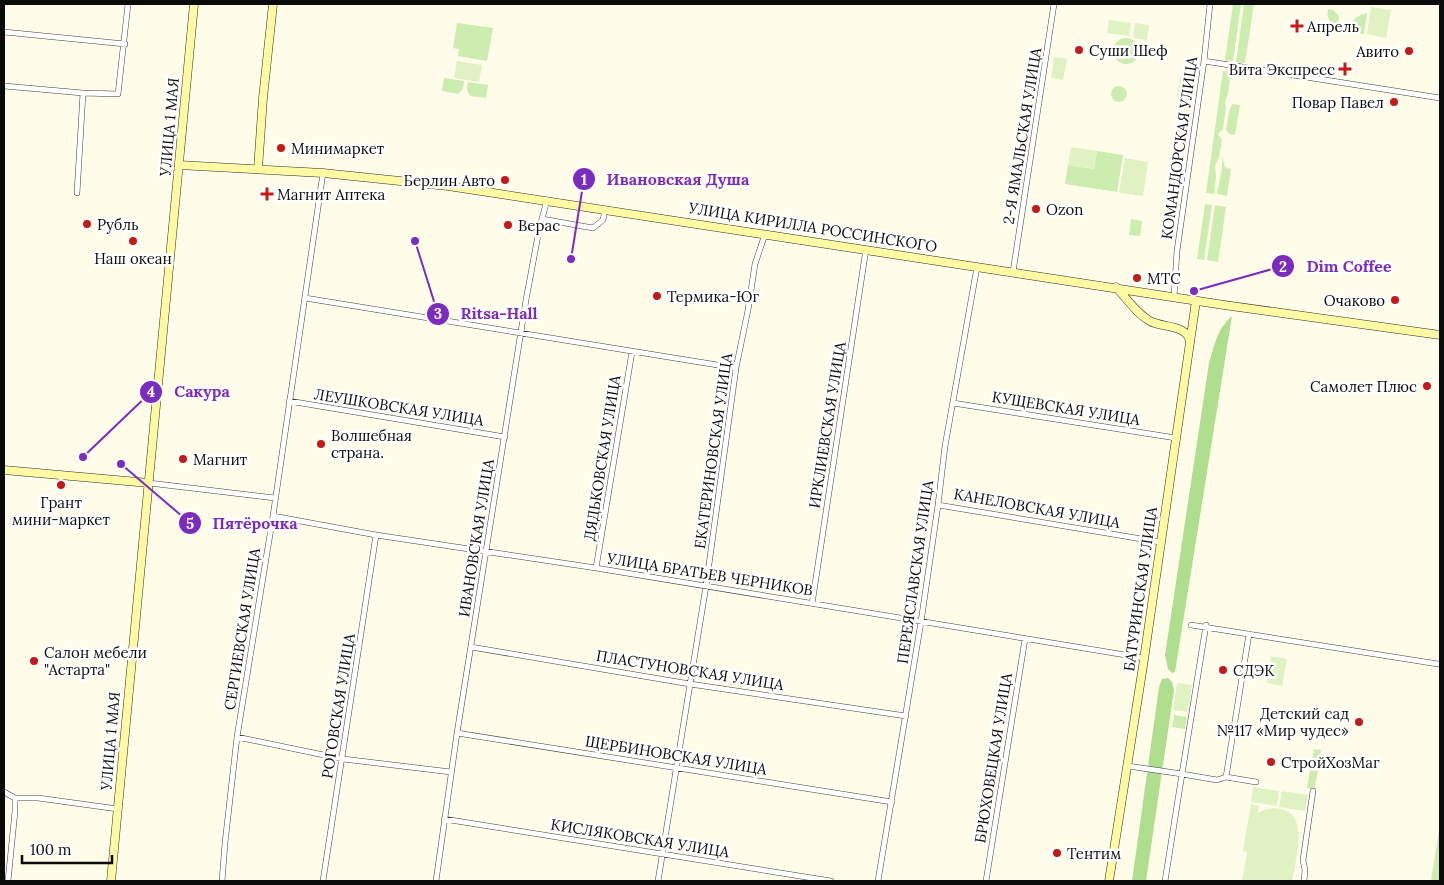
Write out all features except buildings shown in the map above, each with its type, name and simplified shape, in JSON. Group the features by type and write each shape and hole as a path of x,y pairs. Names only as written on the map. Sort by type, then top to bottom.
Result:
{"main road":[{"name":"УЛИЦА 1 МАЯ","path":"111,881 194,4"},
{"path":"258,169 273,4"},
{"name":"УЛИЦА КИРИЛЛА РОССИНСКОГО","path":"179,164 323,173 426,183 1116,287 1196,301 1440,335"},
{"path":"1116,287 1148,320 1180,329 1186,332 1190,341"},
{"name":"БАТУРИНСКАЯ УЛИЦА","path":"1109,881 1128,766 1196,301"},
{"path":"4,470 100,479 149,481"}],"street":[{"path":"4,86 82,93 118,94 128,4"},
{"name":"2-Я ЯМАЛЬСКАЯ УЛИЦА","path":"1013,272 1054,4"},
{"name":"КОМАНДОРСКАЯ УЛИЦА","path":"1174,297 1177,251 1204,61 1210,4"},
{"path":"4,32 125,44"},
{"path":"1204,61 1440,98"},
{"path":"77,193 82,93"},
{"name":"СЕРГИЕВСКАЯ УЛИЦА","path":"222,881 237,737 273,516 323,173"},
{"name":"ИВАНОВСКАЯ УЛИЦА","path":"436,881 457,733 533,257 547,200"},
{"path":"542,219 593,228 604,220 605,209"},
{"name":"ЕКАТЕРИНОВСКАЯ УЛИЦА","path":"658,881 678,768 706,586 736,368 755,264 765,234"},
{"name":"ИРКЛИЕВСКАЯ УЛИЦА","path":"812,604 866,250"},
{"name":"ПЕРЕЯСЛАВСКАЯ УЛИЦА","path":"878,881 921,622 945,446 977,266"},
{"path":"305,298 736,368"},
{"name":"ДЯДЬКОВСКАЯ УЛИЦА","path":"596,568 632,352"},
{"name":"ЛЕУШКОВСКАЯ УЛИЦА","path":"289,401 505,437"},
{"name":"КУЩЕВСКАЯ УЛИЦА","path":"953,403 1176,438"},
{"path":"149,481 275,498"},
{"name":"КАНЕЛОВСКАЯ УЛИЦА","path":"938,504 1160,542"},
{"name":"УЛИЦА БРАТЬЕВ ЧЕРНИКОВ","path":"273,516 376,535 596,568 1144,658"},
{"name":"РОГОВСКАЯ УЛИЦА","path":"322,881 376,535"},
{"path":"1191,625 1438,664"},
{"path":"1165,881 1206,626"},
{"path":"1226,777 1249,634"},
{"name":"БРЮХОВЕЦКАЯ УЛИЦА","path":"986,881 1025,639"},
{"name":"ПЛАСТУНОВСКАЯ УЛИЦА","path":"471,648 690,684 906,716"},
{"name":"ЩЕРБИНОВСКАЯ УЛИЦА","path":"457,733 892,802"},
{"path":"237,737 342,759 451,772"},
{"path":"1128,766 1217,780 1226,777 1256,782"},
{"path":"1304,881 1305,870 1303,860 1313,791"},
{"path":"4,792 15,798 38,798 118,809"},
{"path":"8,881 16,811 15,798"},
{"name":"КИСЛЯКОВСКАЯ УЛИЦА","path":"444,819 831,881"}],"green space":[{"path":"1233,4 1241,4 1233,61 1225,60"},
{"path":"1244,4 1254,4 1245,63 1236,62"},
{"path":"1371,7 1391,10 1386,38 1367,34"},
{"path":"1328,9 1333,10 1339,16 1338,28 1329,20"},
{"path":"1367,13 1364,34 1349,32 1355,19"},
{"path":"1109,20 1131,23 1129,36 1107,33"},
{"path":"457,23 493,28 487,61 458,56 459,49 453,48"},
{"path":"1135,23 1149,25 1147,40 1133,38"},
{"path":"1126,38 1135,42 1139,51 1135,60 1126,64 1117,60 1113,51 1117,42"},
{"path":"1054,57 1067,59 1063,80 1051,78"},
{"path":"457,61 482,65 479,82 454,78"},
{"path":"1223,71 1231,72 1225,102 1223,129 1218,134 1222,140 1219,157 1215,166 1214,194 1206,193"},
{"path":"1180,77 1195,79 1192,100 1177,98"},
{"path":"444,78 464,81 463,89 458,94 442,91"},
{"path":"468,82 488,85 486,98 470,96 467,90"},
{"path":"1119,86 1125,88 1127,94 1125,100 1119,102 1113,100 1111,94 1113,88"},
{"path":"1232,104 1240,105 1235,135 1229,134 1226,130"},
{"path":"1071,147 1097,151 1094,169 1068,165"},
{"path":"1097,151 1123,155 1117,192 1065,184 1068,165 1094,169"},
{"path":"1222,156 1225,167 1231,169 1227,196 1217,194 1222,168"},
{"path":"1125,158 1148,162 1143,196 1119,193"},
{"path":"1205,204 1212,205 1204,260 1197,259"},
{"path":"1215,205 1226,207 1218,262 1207,260"},
{"path":"1131,219 1142,221 1140,236 1129,235"},
{"path":"1232,316 1175,672 1172,673 1168,669 1165,655 1209,363 1220,332"},
{"path":"1271,656 1287,659 1282,686 1267,683"},
{"path":"1168,678 1172,682 1174,690 1146,881 1132,881 1159,687 1162,679"},
{"path":"1177,683 1192,685 1188,712 1173,710"},
{"path":"1174,715 1187,717 1185,729 1172,727"},
{"path":"1314,749 1321,750 1318,769 1311,767"},
{"path":"1310,770 1318,771 1314,790 1307,788"},
{"path":"1253,787 1279,791 1277,806 1251,802"},
{"path":"1282,791 1308,795 1305,811 1279,807"},
{"path":"1251,804 1259,806 1258,813 1271,808 1284,810 1292,815 1296,822 1298,841 1292,881 1242,881 1247,852 1243,851"},
{"path":"1440,824 1440,881 1431,881"}],"place":[{"name":"Апрель","path":"1297,26"},
{"name":"Суши Шеф","path":"1079,50"},
{"name":"Авито","path":"1409,51"},
{"name":"Вита Экспресс","path":"1345,69"},
{"name":"Повар Павел","path":"1394,102"},
{"name":"Минимаркет","path":"281,148"},
{"name":"Берлин Авто","path":"505,180"},
{"name":"Магнит Аптека","path":"267,194"},
{"name":"Ozon","path":"1036,209"},
{"name":"Рубль","path":"87,224"},
{"name":"Верас","path":"508,225"},
{"name":"Наш океан","path":"133,241"},
{"name":"Ritsa-Hall","path":"415,241"},
{"name":"Ивановская Душа","path":"571,259"},
{"name":"МТС","path":"1137,278"},
{"name":"Dim Coffee","path":"1194,291"},
{"name":"Термика-Юг","path":"657,296"},
{"name":"Очаково","path":"1395,300"},
{"name":"Самолет Плюс","path":"1427,386"},
{"name":"Волшебная страна.","path":"321,444"},
{"name":"Сакура","path":"83,457"},
{"name":"Магнит","path":"183,459"},
{"name":"Пятёрочка","path":"121,464"},
{"name":"Грант мини-маркет","path":"61,485"},
{"name":"Салон мебели \"Астарта\"","path":"34,661"},
{"name":"СДЭК","path":"1223,670"},
{"name":"Детский сад №117 «Мир чудес»","path":"1359,722"},
{"name":"СтройХозМаг","path":"1271,762"},
{"name":"Тентим","path":"1057,853"}]}
